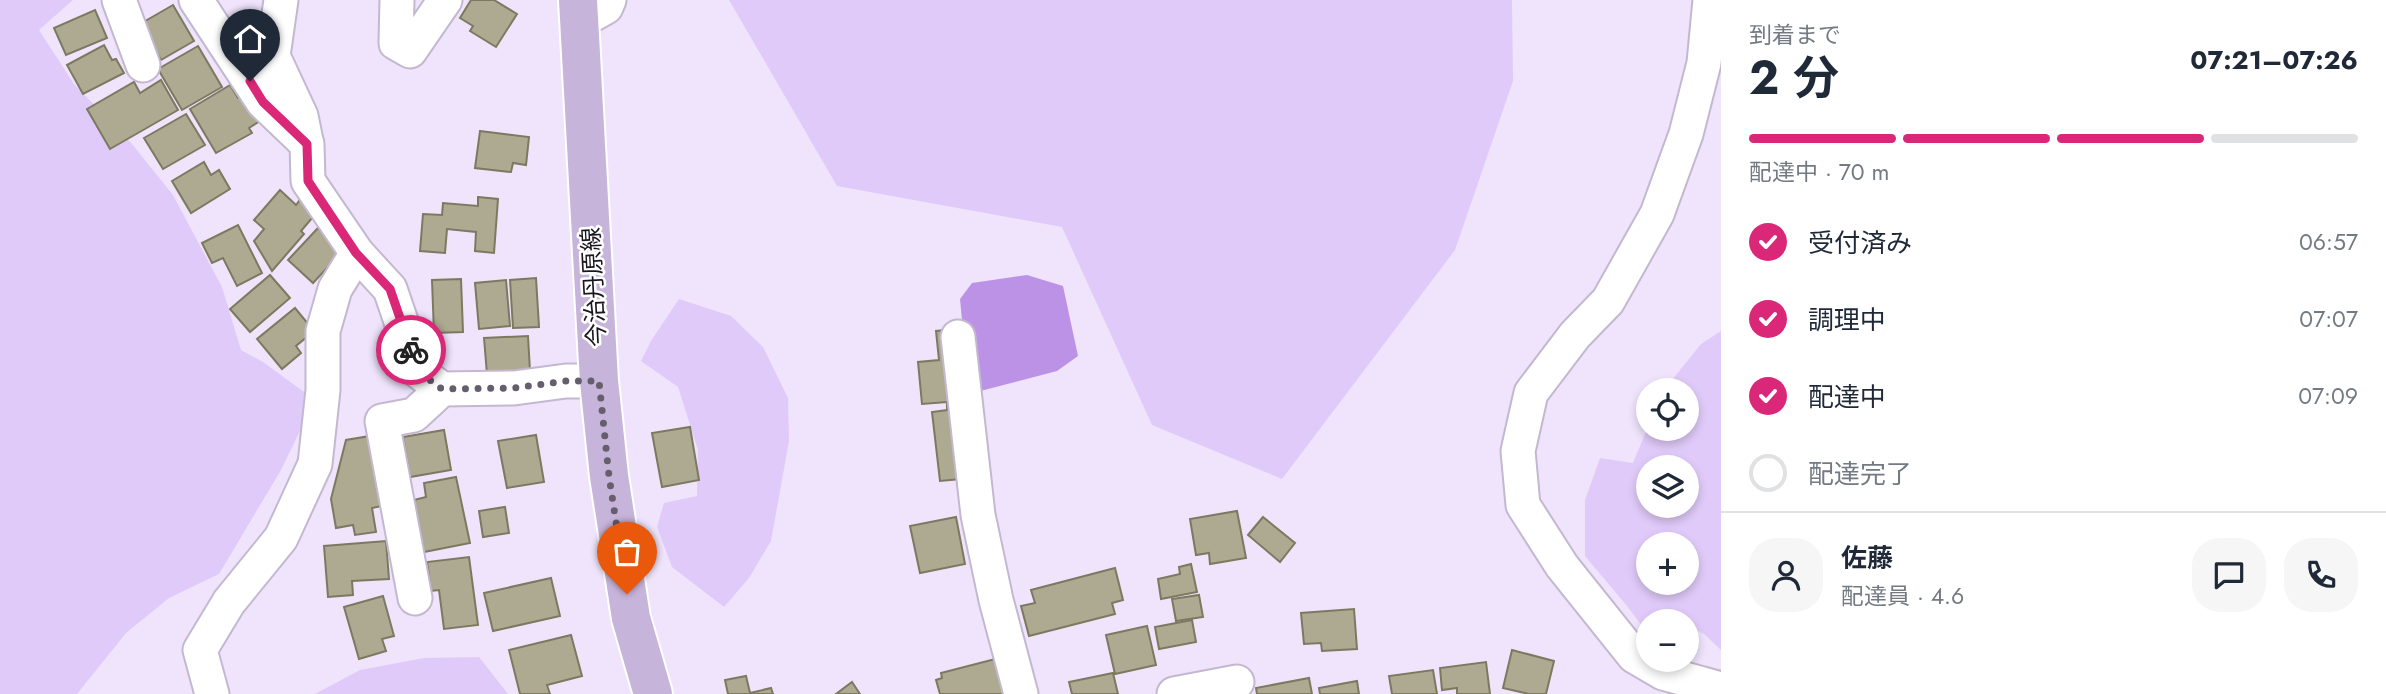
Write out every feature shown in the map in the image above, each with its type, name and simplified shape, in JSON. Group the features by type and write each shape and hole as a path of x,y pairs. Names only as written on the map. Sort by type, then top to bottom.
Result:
{"main road":[{"name":"今治丹原線","path":"589,7 584,137 599,381 618,547 631,618 653,694"}],"street":[{"path":"119,0 143,65"},
{"path":"196,0 263,102 307,144"},
{"path":"281,0 274,56 301,116 307,144 308,181 356,253 390,289 418,371 442,389 514,388 566,381 599,381"},
{"path":"397,0 396,43 410,51 445,0"},
{"path":"1710,0 1701,75 1686,134 1657,214 1608,301 1575,335 1531,393 1518,451 1524,505 1562,566 1634,656 1664,673 1721,689"},
{"path":"212,694 200,650 229,602 281,538 315,464 323,390 323,331 335,289 356,253"},
{"path":"958,337 978,515 996,600 1021,694"},
{"path":"415,598 382,421 414,415 442,389"},
{"path":"1174,694 1237,682"}],"shaded area":[{"path":"0,0 73,0 39,30 74,84 132,144 173,195 222,287 241,350 263,362 315,400 281,470 219,574 169,598 126,633 77,694 0,694"},
{"path":"729,0 1512,0 1513,81 1455,250 1282,479 1152,425 1062,227 837,186"},
{"path":"1027,275 1063,286 1078,356 1057,371 969,394 960,299 972,283"},
{"path":"679,299 731,316 763,347 788,398 789,441 771,541 749,578 724,607 672,567 657,527 664,503 697,496 698,450 678,387 641,361"},
{"path":"1721,331 1721,650 1699,631 1699,609 1636,609 1636,618 1585,556 1585,500 1600,458 1633,463 1636,456 1636,518 1699,518 1699,455 1636,455 1642,441 1699,441 1699,378 1674,378 1701,344"},
{"path":"479,657 508,694 315,694 360,670 424,658"}],"building":[{"path":"471,0 494,0 517,14 496,47 470,31 473,26 460,18"},
{"path":"173,5 194,41 161,60 140,24"},
{"path":"95,10 107,38 66,55 54,28"},
{"path":"104,45 112,60 116,59 124,73 83,94 67,65"},
{"path":"198,46 222,87 182,110 158,69"},
{"path":"161,80 178,110 110,149 87,109 134,82 140,93"},
{"path":"230,85 238,98 245,94 260,121 249,128 252,133 216,153 190,109"},
{"path":"186,114 205,145 163,169 144,138"},
{"path":"480,131 529,137 526,165 513,163 511,172 475,168"},
{"path":"204,162 211,175 219,170 230,189 191,213 172,181"},
{"path":"280,190 296,205 302,197 318,211 301,231 304,234 272,271 254,241 264,229 254,220"},
{"path":"478,197 498,199 494,253 475,251 476,232 447,229 445,253 420,251 423,214 442,215 443,203 478,206"},
{"path":"238,225 262,273 237,286 223,258 212,263 202,243"},
{"path":"318,228 343,251 313,283 288,260"},
{"path":"270,275 290,298 250,332 230,309"},
{"path":"536,278 539,327 513,328 510,280"},
{"path":"461,279 463,332 434,333 432,280"},
{"path":"506,280 510,326 479,329 475,283"},
{"path":"295,308 314,331 296,346 301,353 282,369 257,339"},
{"path":"956,329 972,478 940,481 932,412 947,410 947,402 922,404 918,362 939,360 936,331"},
{"path":"528,336 530,371 487,374 484,338"},
{"path":"690,427 699,480 662,487 652,433"},
{"path":"444,430 451,470 410,477 403,437"},
{"path":"536,435 544,482 507,488 498,441"},
{"path":"370,436 382,506 372,508 376,532 355,535 353,525 336,528 331,499 346,440"},
{"path":"456,477 470,543 424,552 414,500 426,497 424,483"},
{"path":"505,507 509,533 483,537 479,511"},
{"path":"1237,511 1246,558 1210,564 1209,553 1196,555 1190,519"},
{"path":"956,517 965,564 920,573 910,526"},
{"path":"1263,517 1295,543 1280,562 1248,535"},
{"path":"386,541 389,579 352,581 353,595 328,597 324,546"},
{"path":"469,557 478,625 444,629 439,590 431,591 427,562"},
{"path":"1191,564 1197,592 1161,599 1158,579 1180,574 1179,567"},
{"path":"1115,568 1123,600 1112,603 1115,614 1029,636 1021,606 1035,603 1031,590"},
{"path":"551,578 560,616 493,631 484,593"},
{"path":"1199,595 1203,617 1176,621 1172,599"},
{"path":"383,596 394,636 382,639 386,651 359,659 344,607"},
{"path":"1354,609 1357,649 1322,651 1321,643 1304,644 1301,613"},
{"path":"1192,620 1196,642 1159,649 1155,627"},
{"path":"1147,626 1156,665 1115,674 1106,635"},
{"path":"571,635 582,676 547,685 550,694 520,694 509,650"},
{"path":"1512,650 1554,661 1546,694 1529,694 1503,688"},
{"path":"1003,657 1008,694 940,694 936,680 942,678 941,673"},
{"path":"1486,662 1490,694 1457,694 1457,688 1442,690 1440,668"},
{"path":"1433,670 1437,694 1392,694 1389,676"},
{"path":"1113,673 1118,694 1072,694 1069,682"},
{"path":"746,676 750,693 771,688 773,694 728,694 725,680"},
{"path":"1309,678 1312,694 1257,694 1256,688"},
{"path":"1357,681 1359,694 1320,694 1319,688"},
{"path":"852,682 860,694 836,694"}],"way so far":[{"path":"411,350 418,371 442,389 514,388 566,381 599,381 618,547 627,594"}],"route":[{"path":"250,81 263,102 307,144 308,181 356,253 390,289 411,350"}]}
